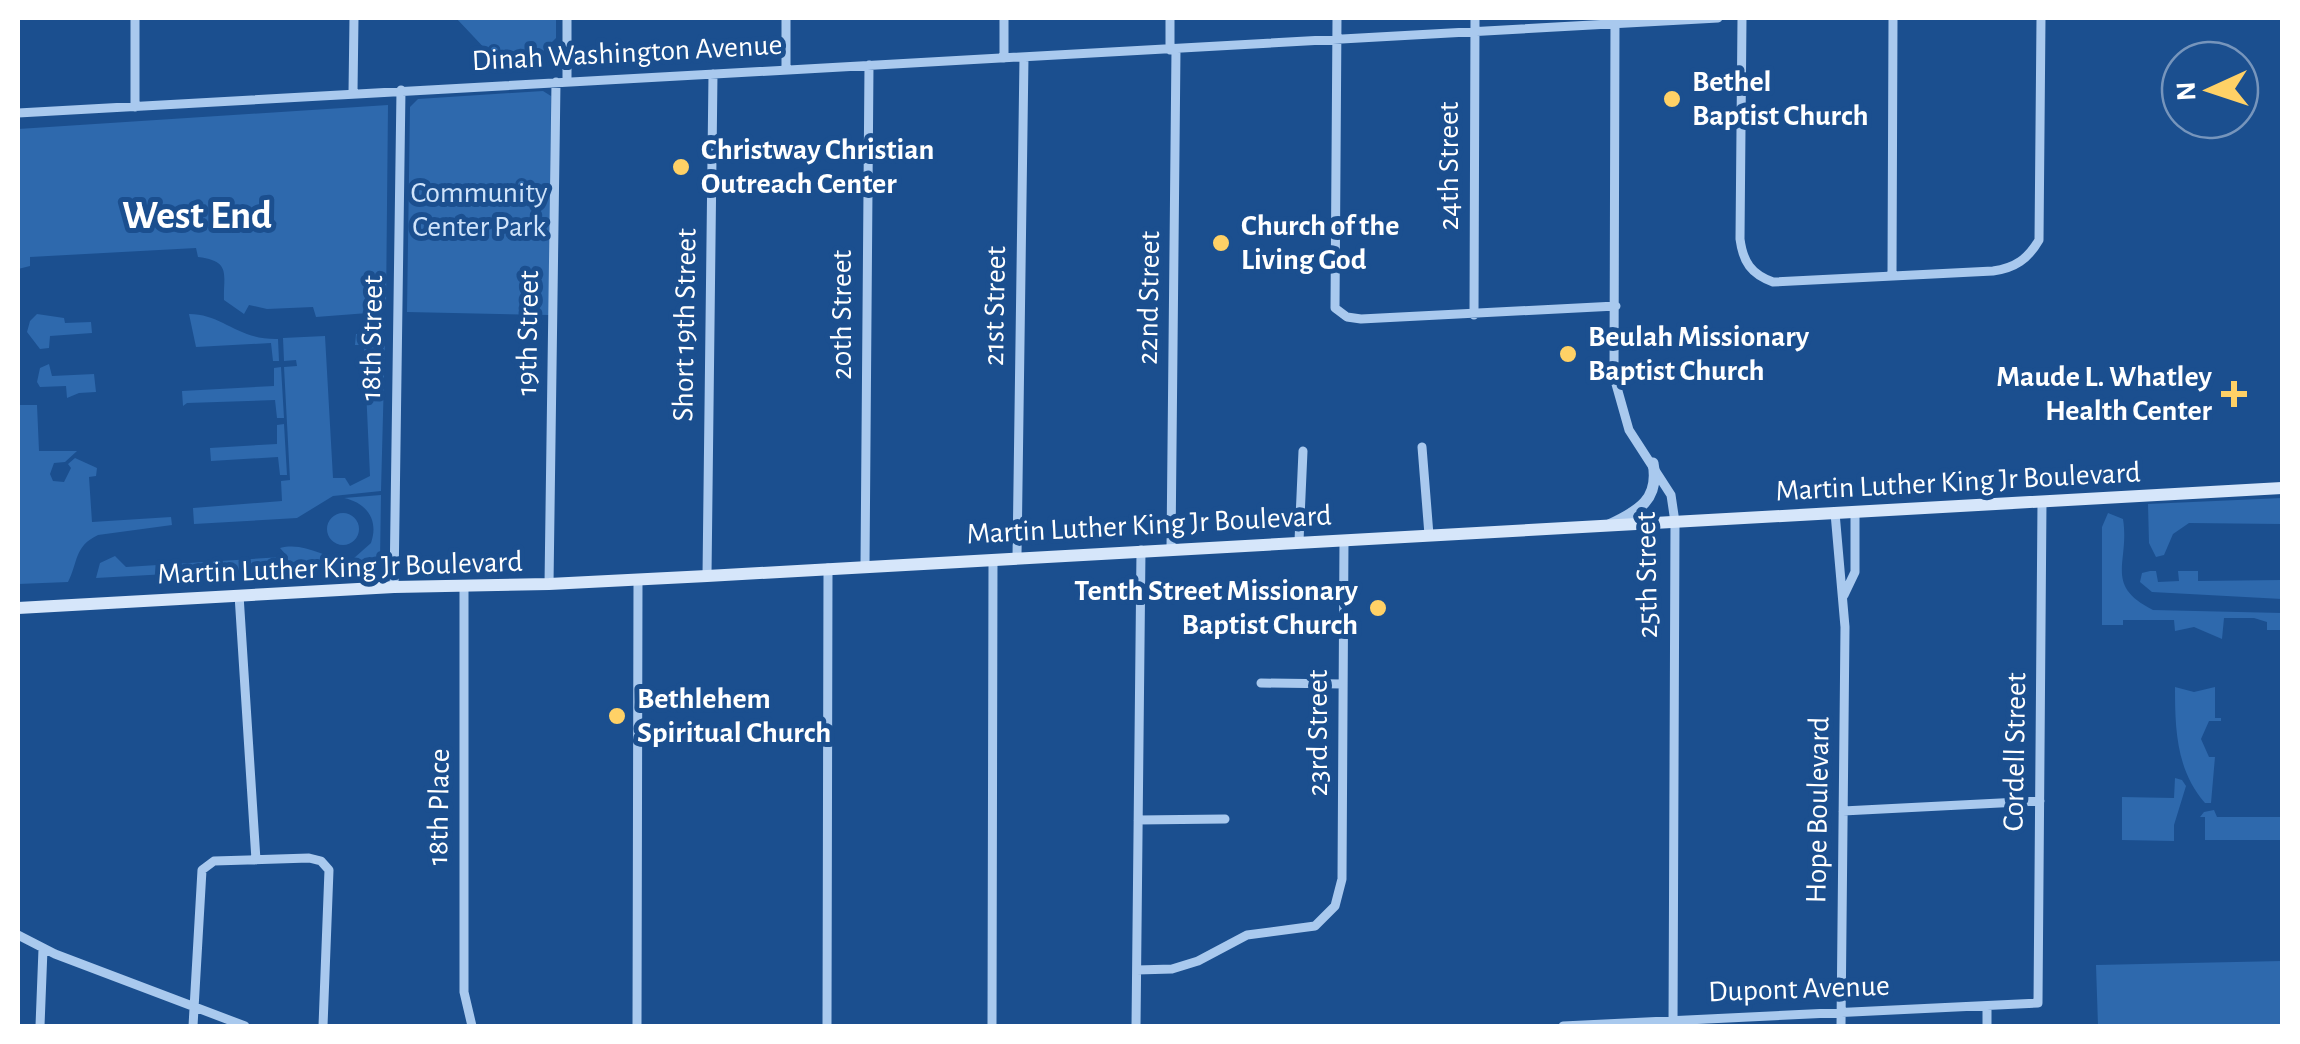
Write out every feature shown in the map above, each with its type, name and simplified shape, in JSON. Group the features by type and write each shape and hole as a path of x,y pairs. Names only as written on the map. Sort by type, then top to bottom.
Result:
{"main road":[{"name":"Martin Luther King Jr Boulevard","path":"18,608 394,587 638,580 2282,488"}],"street":[{"path":"135,18 135,107"},
{"path":"353,92 354,18"},
{"name":"19th Street","path":"549,584 562,82 568,18"},
{"path":"786,18 786,70"},
{"path":"1004,18 1004,58"},
{"name":"22nd Street","path":"1170,18 1171,548"},
{"path":"1337,18 1335,308 1347,317 1361,320 1616,306"},
{"name":"24th Street","path":"1474,315 1475,18"},
{"name":"Dinah Washington Avenue","path":"18,113 1718,18"},
{"path":"1742,18 1740,239 1748,266 1759,277 1773,282 1994,272 2032,253 2039,240 2042,18"},
{"path":"1892,274 1893,18"},
{"name":"25th Street","path":"1615,21 1614,364 1620,404 1630,430 1671,496 1675,522 1672,1023"},
{"name":"21st Street","path":"1017,556 1024,57"},
{"name":"20th Street","path":"865,566 869,65"},
{"name":"Short 19th Street","path":"707,576 713,74"},
{"name":"18th Street","path":"394,587 401,90"},
{"path":"1422,446 1429,536"},
{"path":"1299,541 1303,452"},
{"path":"1608,526 1648,499 1656,479 1652,463"},
{"name":"Cordell Street","path":"2038,1004 2042,502"},
{"name":"Hope Boulevard","path":"1844,595 1855,572 1855,512"},
{"name":"Hope Boulevard","path":"1835,513 1838,571 1844,595 1841,1026"},
{"name":"23rd Street","path":"1137,970 1172,970 1247,935 1301,930 1322,920 1335,906 1342,879 1344,540"},
{"path":"1136,1026 1141,550"},
{"path":"992,1026 993,559"},
{"path":"827,1026 828,568"},
{"path":"637,1026 638,580"},
{"name":"18th Place","path":"464,587 464,992 472,1026"},
{"path":"239,595 256,860"},
{"path":"1261,683 1343,684"},
{"path":"1843,811 2040,801"},
{"path":"1138,820 1225,819"},
{"path":"193,1026 202,870 214,862 309,858 321,861 329,870 323,1026"},
{"path":"18,935 245,1026"},
{"path":"40,1026 43,948"},
{"name":"Dupont Avenue","path":"1563,1026 2038,1004"},
{"path":"1987,1006 1987,1026"}],"green space":[{"path":"456,18 556,18 556,38 536,58 507,72"},
{"name":"Community Center Park","path":"543,91 551,96 549,315 407,312 410,107 418,99"},
{"path":"388,105 386,308 381,312 316,317 313,307 267,309 249,305 244,314 224,300 221,266 198,257 196,248 30,257 30,266 18,269 18,129"},
{"path":"37,314 64,318 65,323 91,322 92,333 50,336 49,348 40,349 27,332"},
{"path":"189,314 211,318 252,336 278,339 279,361 273,361 271,343 196,347"},
{"path":"376,333 385,339 381,491 333,496 297,518 194,524 193,508 282,501 281,481 290,480 284,367 297,366 296,360 284,361 283,338 325,336 333,478 345,478 350,486 370,476 364,345 355,345 356,334"},
{"path":"49,364 52,376 94,374 96,392 67,398 66,386 40,387 40,368"},
{"path":"281,367 284,418 277,418 275,400 183,406 182,391 274,386 274,368"},
{"path":"18,405 37,405 39,451 77,451 65,462 54,463 50,474 53,481 64,482 71,468 68,464 75,458 97,468 96,476 89,477 92,522 171,517 172,525 98,535 81,550 68,582 18,584"},
{"path":"284,424 287,475 280,475 278,457 211,461 210,448 277,444 277,425"},
{"path":"381,495 380,562 96,578 100,563 115,556 126,567 282,557 286,560 288,557 280,548 290,547 353,559 371,543 372,520 365,508 344,498"},
{"path":"2282,498 2282,524 2189,523 2173,534 2164,555 2156,557 2149,543 2148,504"},
{"path":"343,513 354,518 359,529 354,540 343,545 332,540 327,529 332,518"},
{"path":"2108,513 2123,519 2123,582 2138,601 2153,610 2282,613 2282,630 2267,630 2267,622 2254,618 2224,618 2222,639 2194,627 2175,631 2174,620 2123,620 2123,625 2102,625 2102,527"},
{"path":"2156,571 2158,582 2179,581 2178,571 2198,571 2198,581 2282,580 2282,599 2152,592 2140,582 2142,573"},
{"path":"2175,687 2194,692 2215,687 2215,718 2221,721 2209,721 2201,739 2209,757 2215,757 2211,803 2205,803 2195,790 2183,763"},
{"path":"2175,778 2186,786 2174,825 2174,841 2122,840 2122,797 2174,798"},
{"path":"2214,810 2217,817 2282,817 2282,840 2205,840 2205,817 2200,817"},
{"path":"2282,961 2282,1026 2098,1026 2096,965"}],"place":[{"name":"Bethel Baptist Church","path":"1672,99"},
{"name":"Christway Christian Outreach Center","path":"681,167"},
{"name":"Church of the Living God","path":"1221,243"},
{"name":"Beulah Missionary Baptist Church","path":"1568,354"},
{"name":"Maude L. Whatley Health Center","path":"2234,394"},
{"name":"Tenth Street Missionary Baptist Church","path":"1378,608"},
{"name":"Bethlehem Spiritual Church","path":"617,716"}],"district":[{"name":"West End","path":"197,216"}]}
